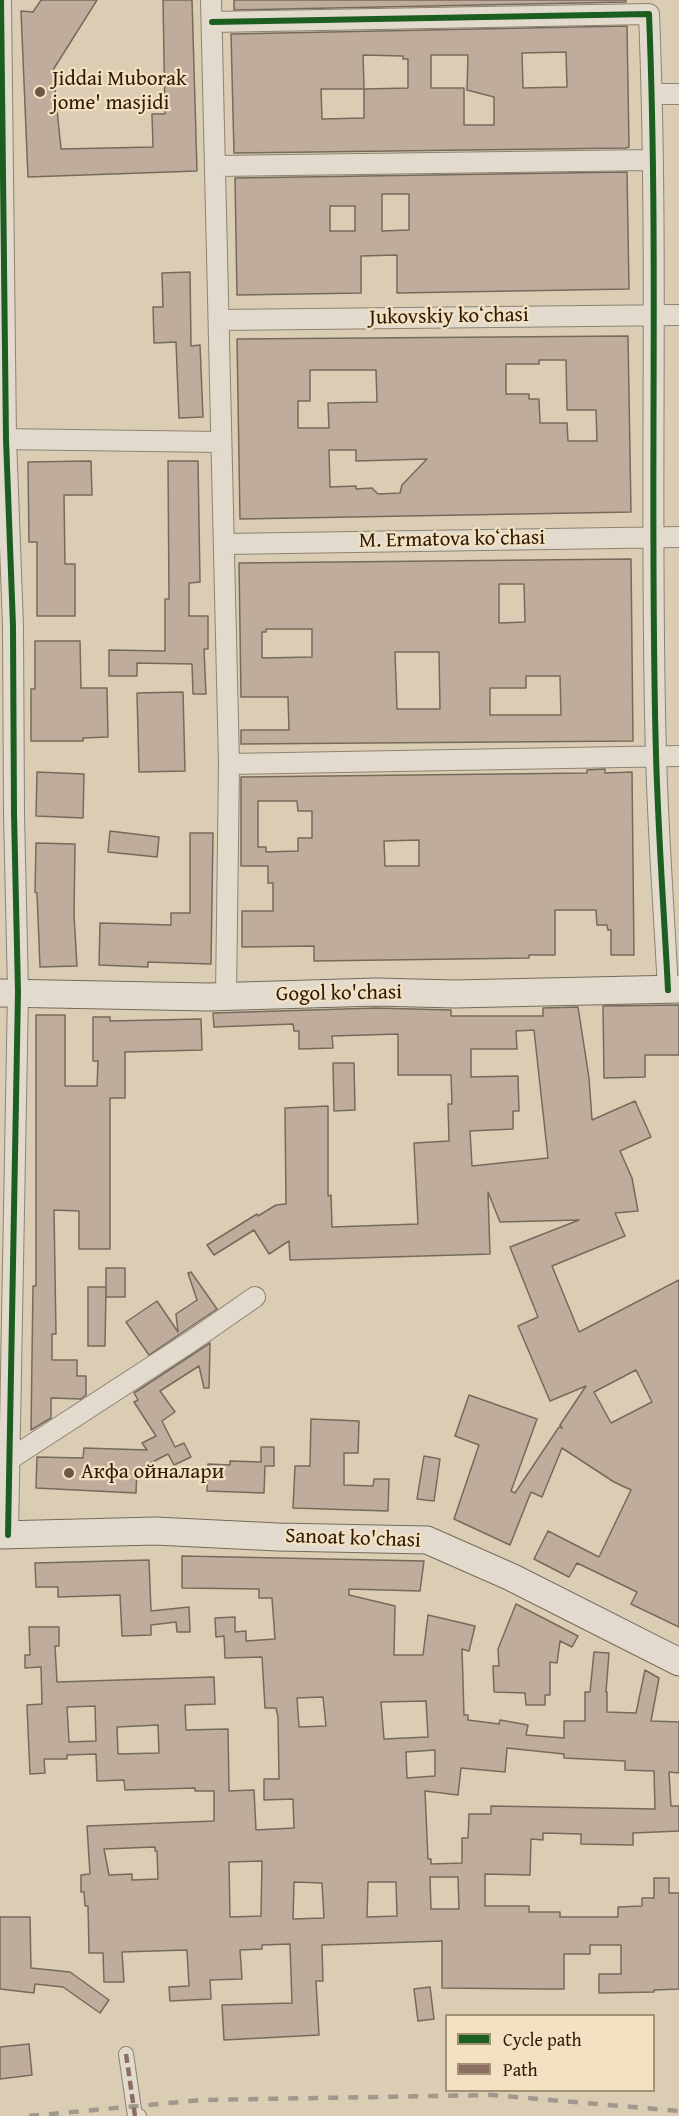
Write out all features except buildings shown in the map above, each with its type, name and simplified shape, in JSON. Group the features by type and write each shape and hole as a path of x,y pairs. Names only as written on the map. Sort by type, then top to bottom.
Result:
{"main road":[{"name":"Gogol ko'chasi","path":"9,993 196,997 376,992 455,994 674,989"},
{"name":"Sanoat ko'chasi","path":"4,1535 155,1531 278,1537 427,1540 511,1577 679,1662"}],"street":[{"path":"1,0 3,439 13,626 7,813 9,993 6,1381 10,1459 4,1535"},
{"path":"211,0 229,764 226,996"},
{"path":"212,22 650,14 656,315 653,536 656,756 674,989"},
{"path":"653,94 679,94"},
{"path":"215,166 652,160"},
{"name":"Jukovskiy koʻchasi","path":"219,320 679,315"},
{"path":"3,439 221,442"},
{"name":"M. Ermatova koʻchasi","path":"225,544 679,537"},
{"path":"229,764 679,756"},
{"path":"10,1459 255,1298"},
{"path":"126,2054 135,2116 140,2116"}],"railway":[{"path":"29,2116 202,2100 492,2095 679,2111"}],"marked path":[{"path":"126,2054 135,2116 139,2116"}],"cycle path":[{"path":"1,0 6,439 13,626 18,992 8,1535"},
{"path":"212,22 649,14 653,199 654,662 658,813 668,990"}],"place":[{"name":"Jiddai Muborak jome' masjidi","path":"40,92"},
{"name":"Акфа ойналари","path":"69,1473"}]}
